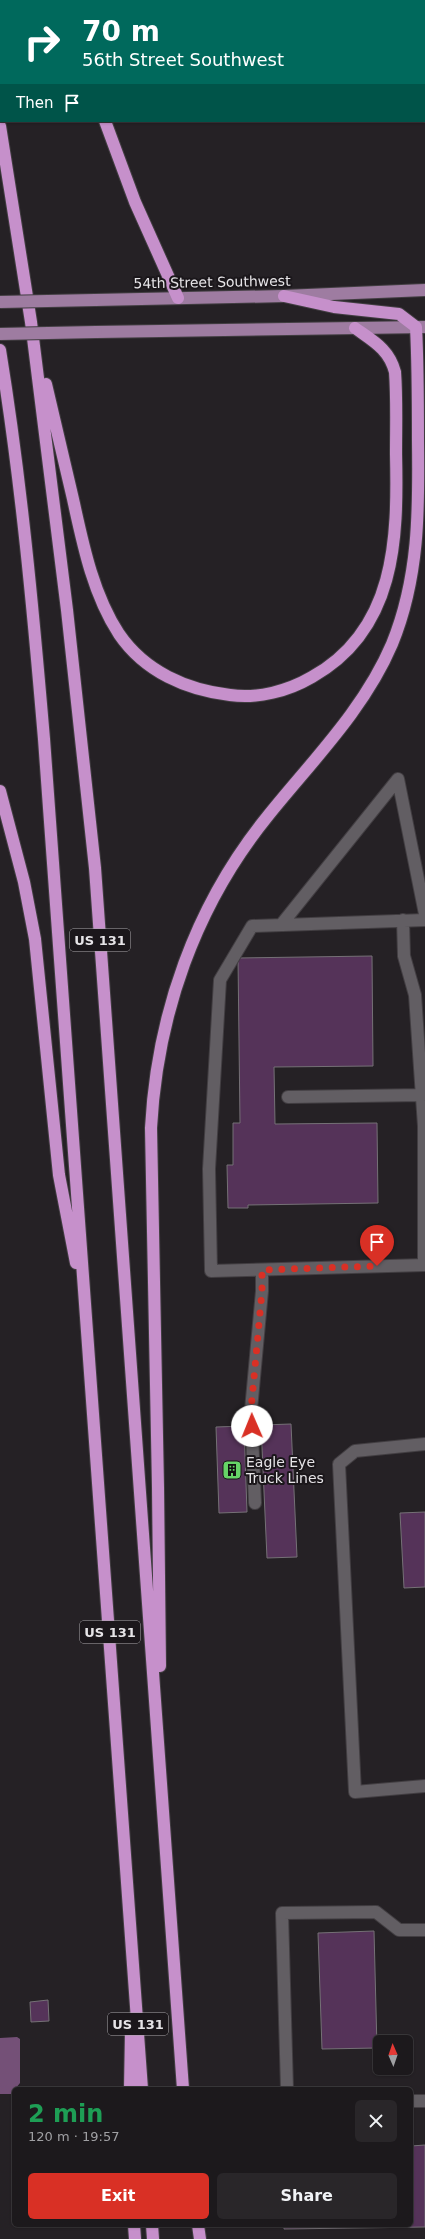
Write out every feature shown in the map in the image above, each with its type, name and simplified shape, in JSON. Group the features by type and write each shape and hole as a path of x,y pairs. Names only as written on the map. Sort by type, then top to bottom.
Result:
{"highway":[{"path":"105,122 135,202 178,298"},
{"name":"US 131","path":"0,126 31,322 67,610 95,868 183,2087"},
{"path":"160,1759 158,1495 151,1158 152,1105 157,1060 168,1012 186,960 198,929 224,879 266,818 355,708 381,664 399,625 410,586 419,525 421,327 399,314 334,307 284,296"},
{"path":"31,322 87,559 109,615 120,634 134,651 143,660 171,679 200,690 238,696 277,692 302,683 328,668 348,652 368,625 379,600 390,567 396,531 397,488 395,372 390,357 384,350 355,328"},
{"name":"US 131","path":"0,350 8,401 33,612 44,739 142,2087"},
{"path":"0,366 8,401"},
{"path":"0,791 20,864 31,916 39,973 59,1175 86,1306"},
{"path":"130,2087 133,1958"},
{"path":"134,2227 135,2239"},
{"path":"152,2227 153,2239"},
{"path":"193,2227 194,2239"},
{"path":"198,2227 200,2239"}],"main road":[{"name":"54th Street Southwest","path":"0,302 284,296 425,290"},
{"path":"0,334 421,327"}],"street":[{"path":"281,925 398,779 425,914"},
{"path":"403,920 404,956 415,995 424,1126 425,1265 211,1271 208,1169 220,980 252,926 403,920 425,920"},
{"path":"288,1096 422,1095"},
{"path":"255,1503 251,1410 262,1291 256,1270"},
{"path":"425,1444 355,1451 339,1464 355,1792 425,1786"},
{"path":"287,2087 282,1913 376,1912 399,1930 425,1930"},
{"path":"413,2101 425,2101"}],"shaded area":[{"path":"17,2037 20,2039 20,2083 17,2087 12,2087 11,2094 0,2094 0,2038"}],"building":[{"path":"372,956 373,1066 274,1067 275,1124 377,1123 378,1203 248,1205 248,1208 228,1208 227,1165 233,1165 233,1123 240,1123 238,958"},
{"path":"291,1424 297,1557 267,1558 261,1425"},
{"name":"Eagle Eye Truck Lines","path":"244,1426 247,1512 219,1513 216,1427"},
{"path":"425,1512 425,1587 404,1588 400,1513"},
{"path":"374,1931 377,2035 373,2035 373,2048 322,2049 318,1933"},
{"path":"48,2000 49,2021 31,2022 30,2002"},
{"path":"425,2145 425,2227 284,2229 284,2227 413,2227 413,2146"}],"place":[{"name":"Eagle Eye Truck Lines","path":"232,1470"}],"route":[{"path":"252,1426 251,1410 262,1291 262,1270 377,1266"}]}
